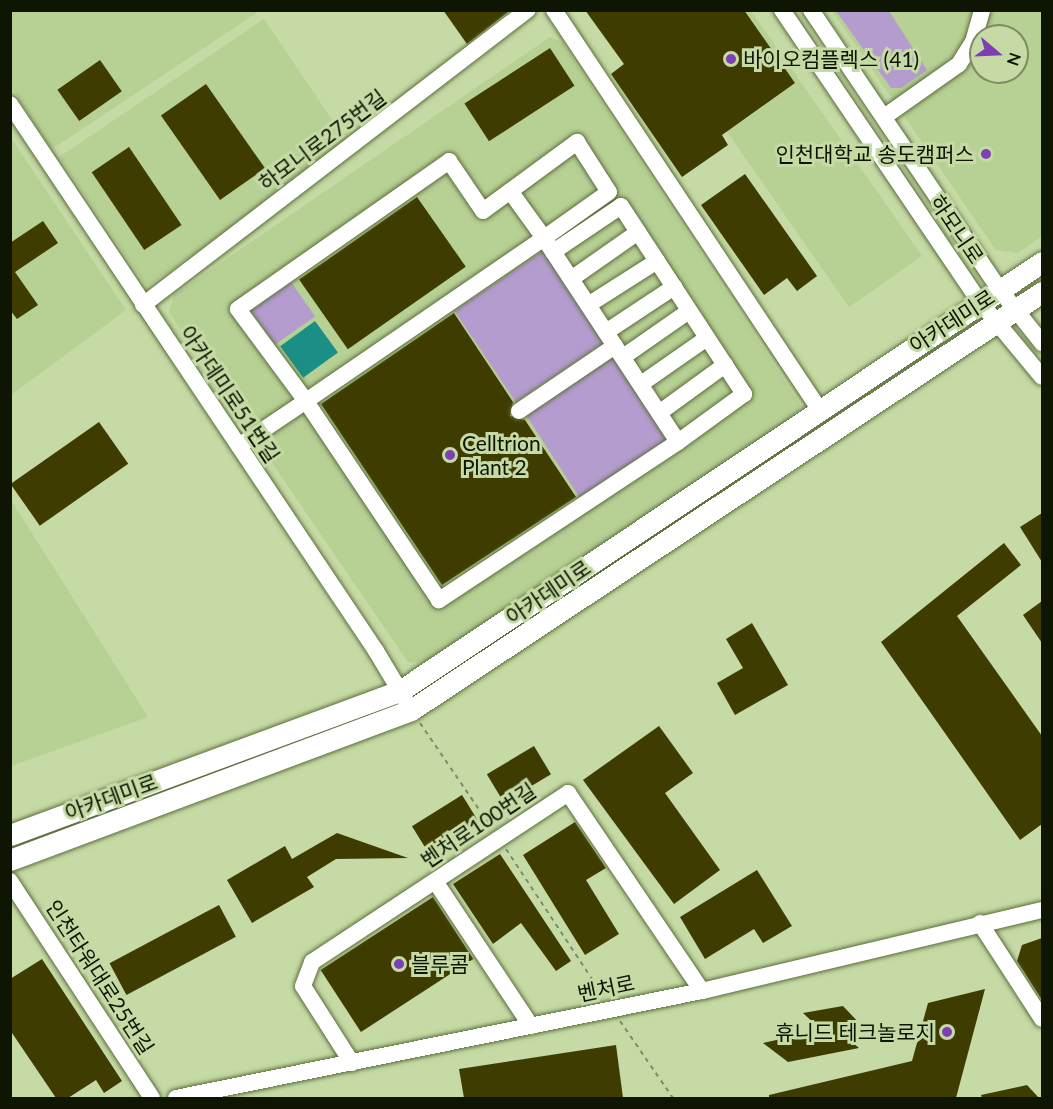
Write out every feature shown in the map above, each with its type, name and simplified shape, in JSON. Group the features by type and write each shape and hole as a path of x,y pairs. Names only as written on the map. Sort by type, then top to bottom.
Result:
{"main road":[{"name":"아카데미로","path":"10,835 400,691 1042,262"},
{"name":"아카데미로","path":"10,860 411,710 783,466 994,322 1042,292"}],"street":[{"name":"하모니로275번길","path":"143,305 528,10"},
{"path":"554,10 820,410"},
{"name":"하모니로","path":"782,10 994,322 1042,377"},
{"name":"하모니로","path":"811,10 1000,290 1042,344"},
{"path":"884,117 959,64 973,42 982,10"},
{"name":"아카데미로51번길","path":"10,104 239,446 411,710"},
{"path":"239,446 306,400 549,245 621,206 744,394 678,441 439,600 306,400 238,309 449,162 483,211 577,142 609,192 549,245"},
{"path":"510,191 549,245 678,441"},
{"path":"571,279 638,232"},
{"path":"588,305 657,261"},
{"path":"519,411 614,345 674,287"},
{"path":"614,345 689,310"},
{"path":"640,384 707,338"},
{"path":"659,413 725,365"},
{"name":"벤처로100번길","path":"352,1063 308,998 303,986 304,974 312,962 568,793 702,991"},
{"name":"인천타워대로25번길","path":"10,880 152,1098"},
{"path":"435,881 531,1026"},
{"name":"벤처로","path":"176,1098 702,991 1042,910"},
{"path":"980,923 1042,1019"}],"path":[{"path":"411,710 673,1098"}],"shaded area":[{"path":"257,10 258,12 52,149 11,87 10,11"},
{"name":"인천대학교 송도캠퍼스","path":"693,11 751,11 922,256 849,307 659,34"},
{"name":"인천대학교 송도캠퍼스","path":"832,11 1042,11 1042,236 1018,253 996,250"},
{"path":"836,11 889,11 927,70 901,88 891,88"},
{"path":"264,19 351,148 146,286 59,157"},
{"path":"550,37 562,42 801,406 789,427 435,664 408,662 169,312 174,295"},
{"path":"10,136 126,310 11,395 10,395"},
{"path":"543,251 605,342 516,402 454,311"},
{"path":"291,282 315,316 275,345 251,310"},
{"path":"614,356 668,440 580,498 525,414"},
{"path":"11,500 148,717 10,766"}],"water":[{"path":"315,321 338,353 303,378 280,346"}],"building":[{"path":"443,10 507,10 508,12 467,44"},
{"path":"585,10 744,10 795,83 722,135 728,145 682,177 611,74 624,64"},
{"path":"550,48 575,86 489,141 464,104"},
{"path":"100,60 122,91 79,121 57,90"},
{"path":"206,84 265,168 220,200 161,116"},
{"path":"129,147 182,225 144,250 92,172"},
{"path":"745,174 817,276 797,291 787,278 764,295 701,205"},
{"path":"417,197 466,267 348,349 299,280"},
{"path":"43,221 58,243 15,272 38,305 17,319 10,310 10,243"},
{"name":"Celltrion Plant 2","path":"454,313 513,402 510,416 525,420 576,497 442,585 321,404"},
{"path":"99,422 128,464 40,526 11,484"},
{"path":"1042,513 1042,562 1020,527"},
{"path":"1004,543 1021,565 957,616 1042,736 1042,824 1020,840 881,642"},
{"path":"1042,601 1042,643 1023,615"},
{"path":"752,623 788,685 735,715 717,683 743,668 726,639"},
{"path":"659,726 693,773 665,793 720,870 674,904 583,780"},
{"path":"534,746 551,774 504,803 487,774"},
{"path":"462,795 479,822 429,853 412,826"},
{"path":"575,822 606,868 586,880 619,934 585,955 523,855"},
{"path":"337,833 408,858 336,859 307,877 314,887 252,923 227,880 285,846 292,859"},
{"path":"500,854 571,961 556,971 521,923 493,944 453,884"},
{"path":"757,870 792,926 763,943 754,929 705,959 680,917"},
{"name":"블루콤","path":"433,897 473,959 361,1032 321,970"},
{"path":"219,905 236,937 126,995 110,963"},
{"path":"1042,938 1042,1000 1017,961 1022,945"},
{"path":"42,959 122,1081 104,1093 96,1080 68,1098 56,1098 10,1030 10,979"},
{"name":"휴니드 테크놀로지","path":"985,989 956,1098 769,1098 769,1095 912,1061 928,1003"},
{"path":"843,1006 862,1026 839,1031 859,1048 788,1062 763,1043 821,1030 803,1013"},
{"path":"616,1045 623,1098 464,1098 459,1069"},
{"name":"휴니드 테크놀로지","path":"1027,1085 1039,1098 982,1098 981,1095"}],"place":[{"name":"바이오컴플렉스 (41)","path":"731,59"},
{"name":"인천대학교 송도캠퍼스","path":"986,154"},
{"name":"Celltrion Plant 2","path":"450,455"},
{"name":"블루콤","path":"399,964"},
{"name":"휴니드 테크놀로지","path":"947,1032"}]}
